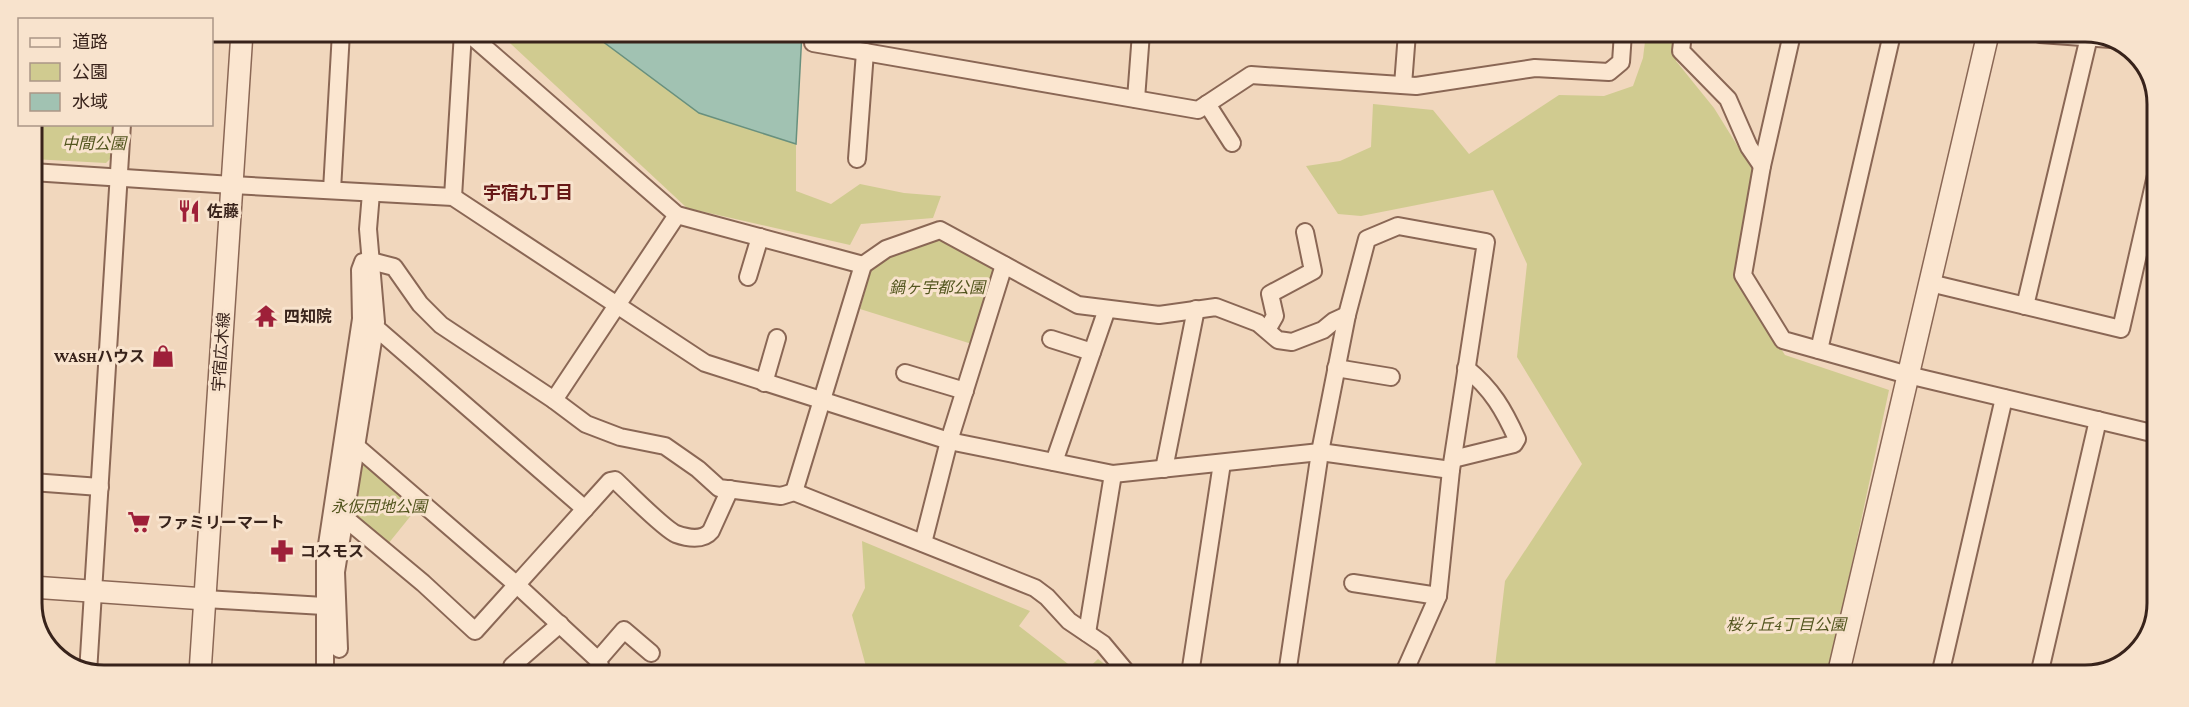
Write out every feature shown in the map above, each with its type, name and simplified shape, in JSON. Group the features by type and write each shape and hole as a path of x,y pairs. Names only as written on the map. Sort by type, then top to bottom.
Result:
{"street":[{"name":"宇宿広木線","path":"201,665 241,42"},
{"path":"332,190 340,42"},
{"path":"453,197 464,42"},
{"path":"477,42 677,215 863,265"},
{"path":"813,42 1198,110 1251,75 1416,86 1534,68 1609,72 1621,62 1622,42"},
{"path":"1136,99 1140,42"},
{"path":"1403,85 1406,42"},
{"path":"1682,42 1681,51 1728,99 1749,147 1762,166"},
{"path":"1790,42 1762,166 1743,275 1784,340 1908,375 2147,432"},
{"path":"1819,350 1890,42"},
{"path":"1840,665 1986,42"},
{"path":"2025,306 2088,42"},
{"path":"857,159 865,52"},
{"path":"1207,104 1232,143"},
{"path":"89,663 122,126"},
{"path":"42,173 232,186 453,197 705,363 949,441 1113,474 1320,452 1452,464 1515,444 1517,439 1504,409 1482,381 1467,368"},
{"path":"339,649 336,572 375,327 368,229 371,193"},
{"path":"554,400 677,215"},
{"path":"1930,284 2121,329 2147,215"},
{"path":"1288,665 1320,452 1347,315 1367,238 1398,226 1486,242 1452,464 1438,596 1407,665"},
{"path":"794,492 863,265 886,249 940,230 1078,305 1158,315 1216,307 1258,323 1278,340 1292,342 1323,330 1334,321 1347,315"},
{"path":"1267,330 1275,316 1270,294 1313,271 1305,232"},
{"path":"748,277 760,237"},
{"path":"325,665 325,558 361,319 360,270 363,262 371,261 394,267 420,304 441,325 586,424 620,437 665,446 719,488 780,496 794,492 1035,588 1047,597 1069,621 1103,644 1120,665"},
{"path":"923,543 949,441 1004,265"},
{"path":"1054,462 1107,309"},
{"path":"1164,469 1196,309"},
{"path":"375,327 585,509"},
{"path":"764,383 777,338"},
{"path":"1051,339 1092,352"},
{"path":"1336,368 1391,377"},
{"path":"905,373 965,391"},
{"path":"1942,665 2004,398"},
{"path":"2041,665 2098,420"},
{"path":"356,446 517,585 560,624 599,665"},
{"path":"1191,665 1222,463"},
{"path":"1087,633 1113,474"},
{"path":"345,518 423,583 475,631 610,481 615,480 674,533 694,538 707,536 711,531 730,489"},
{"path":"42,483 100,487"},
{"path":"1353,584 1438,596"},
{"path":"42,588 324,606"},
{"path":"513,665 560,624"},
{"path":"602,665 624,630 651,653"}],"green space":[{"path":"509,42 603,42 699,113 796,144 796,191 831,204 860,184 904,193 941,196 933,218 861,224 850,245 687,208"},
{"name":"桜ヶ丘4丁目公園","path":"1645,42 1677,42 1676,61 1714,108 1755,174 1735,279 1785,355 1889,390 1830,665 1495,665 1505,581 1582,464 1517,357 1527,264 1493,190 1361,216 1338,214 1306,166 1340,161 1371,147 1373,104 1433,110 1469,154 1559,95 1604,96 1633,86 1643,58"},
{"name":"中間公園","path":"42,126 114,126 112,157 106,163 42,160"},
{"name":"鍋ヶ宇都公園","path":"939,240 990,266 994,274 975,345 860,309 871,271 889,255"},
{"name":"永仮団地公園","path":"365,462 417,508 388,544 356,520 353,512 361,466"},
{"path":"862,541 1030,611 1019,626 1069,665 866,665 852,615 865,588"},
{"path":"1098,659 1106,665 1092,665"}],"water":[{"path":"603,42 801,42 796,144 699,113"}],"place":[{"name":"佐藤","path":"189,211"},
{"name":"四知院","path":"266,316"},
{"name":"WASHハウス","path":"163,356"},
{"name":"ファミリーマート","path":"139,522"},
{"name":"コスモス","path":"282,551"}],"district":[{"name":"宇宿九丁目","path":"528,193"}]}
